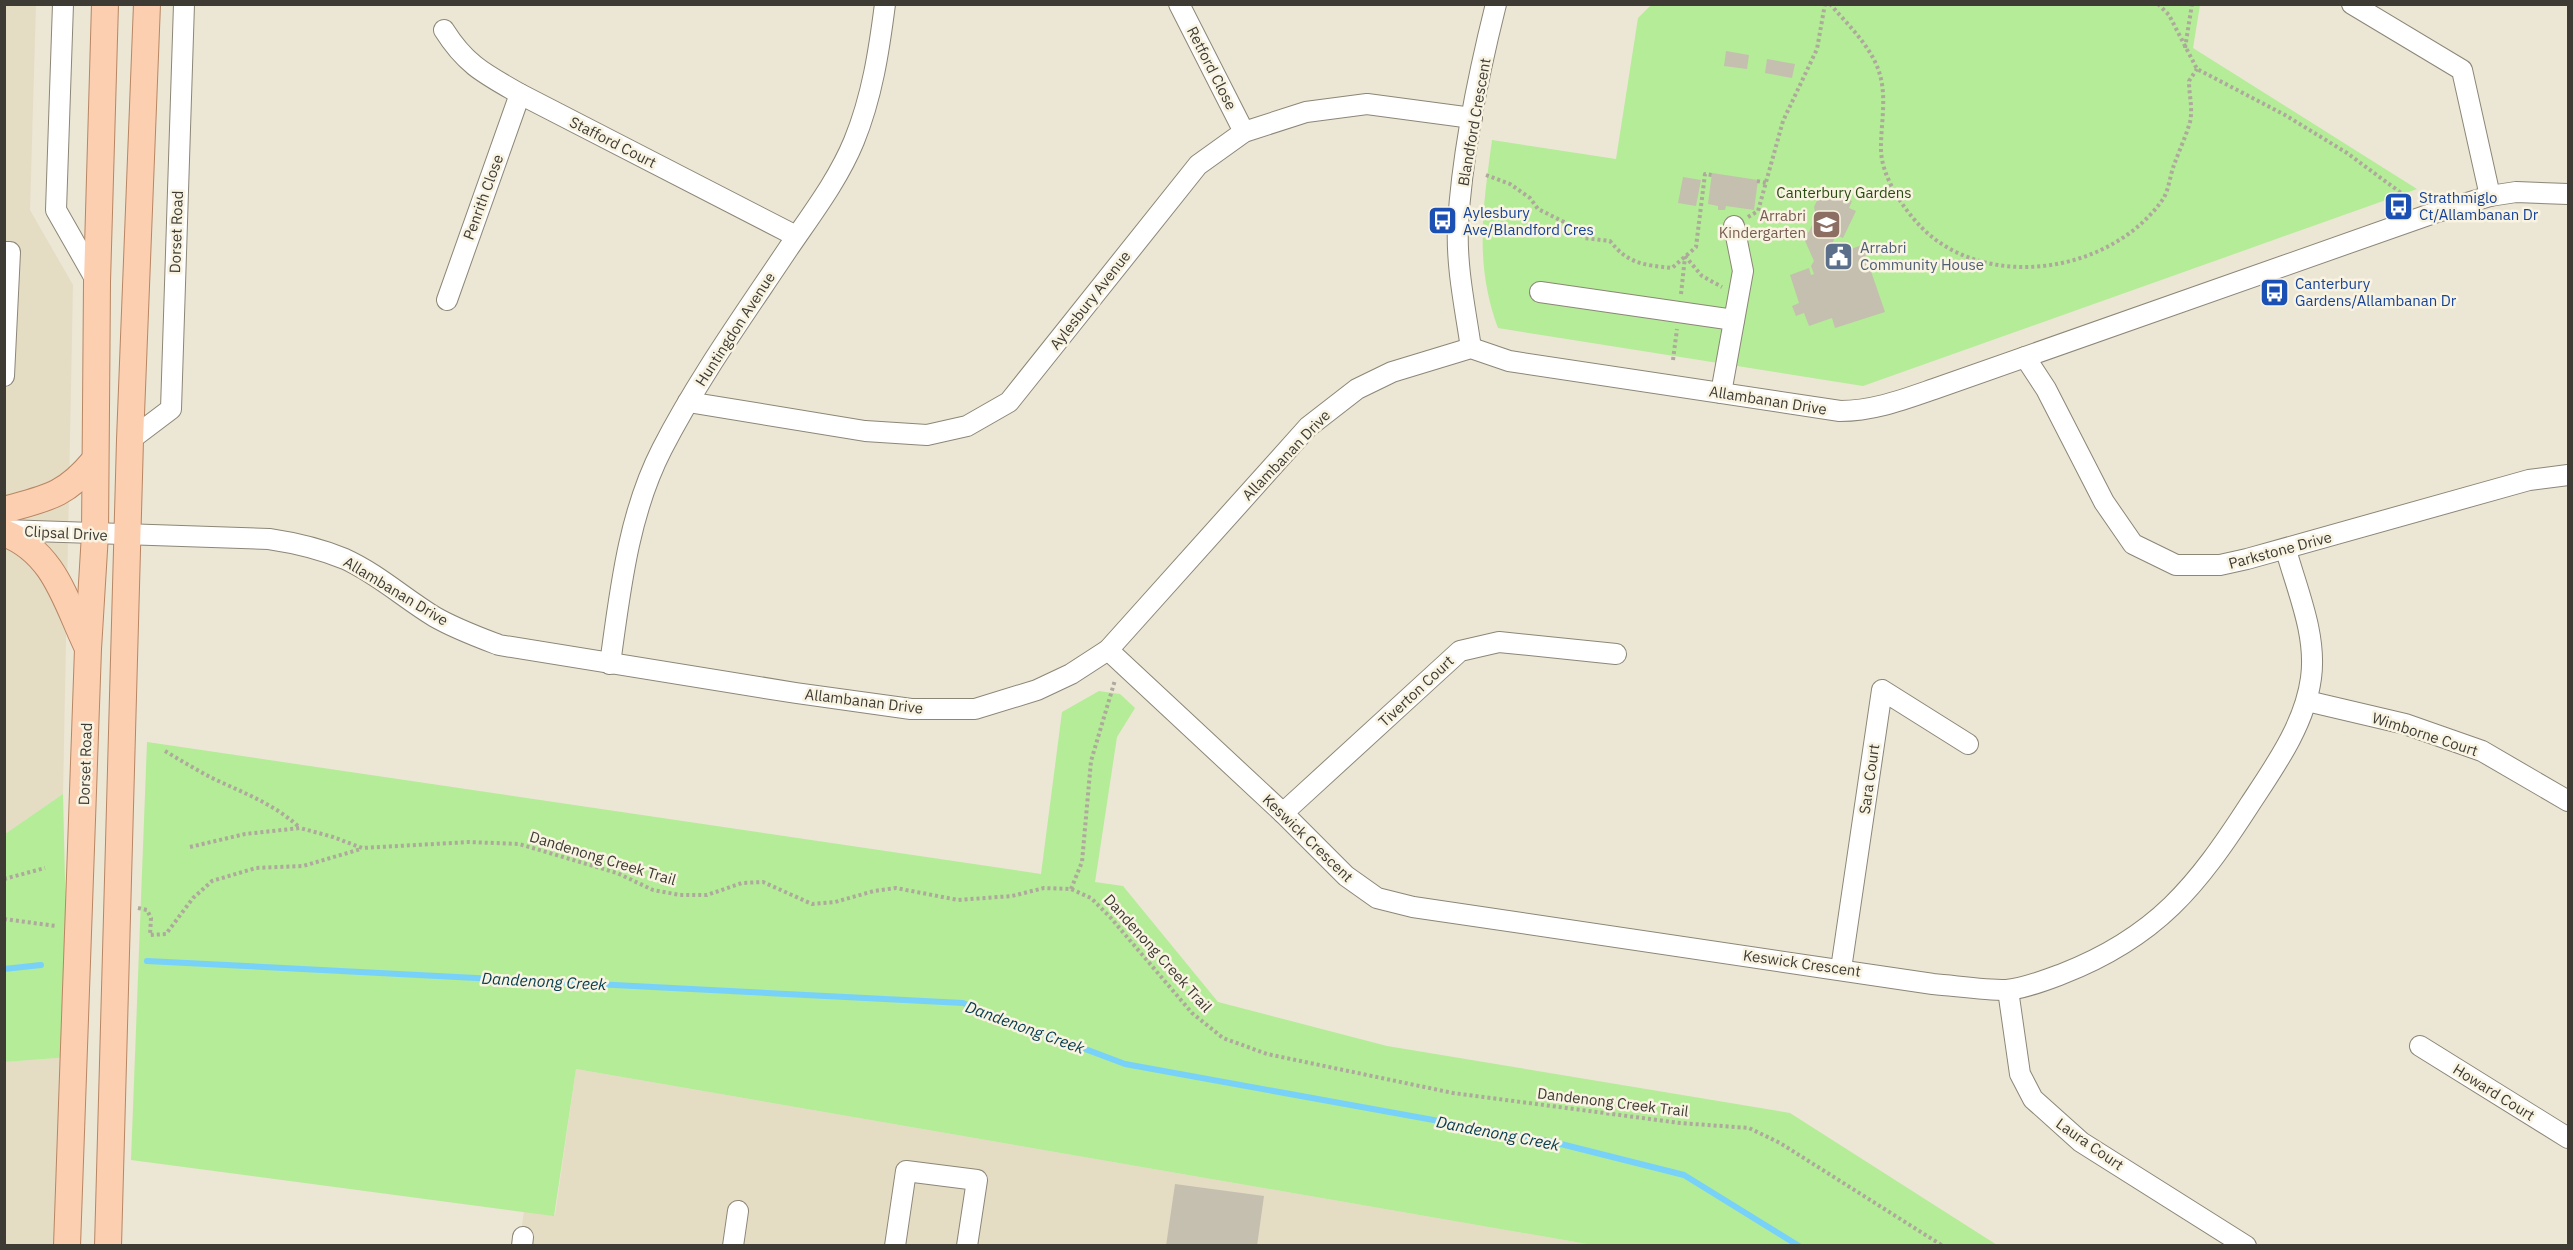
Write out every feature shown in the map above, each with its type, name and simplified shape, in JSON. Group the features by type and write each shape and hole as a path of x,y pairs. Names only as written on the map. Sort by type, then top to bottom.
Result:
{"main road":[{"name":"Dorset Road","path":"67,1245 88,649 95,534 97,282 105,4"},
{"path":"108,1245 130,440 147,4"},
{"path":"4,510 60,493 81,477 94,461"},
{"path":"4,531 27,545 53,571 88,649"}],"street":[{"path":"63,4 56,210 97,282"},
{"name":"Dorset Road","path":"130,440 171,409 184,4"},
{"name":"Huntingdon Avenue","path":"610,664 622,578 640,501 661,451 688,402 842,166 857,134 873,82 885,4"},
{"name":"Retford Close","path":"1179,4 1244,132"},
{"name":"Blandford Crescent","path":"1471,348 1459,269 1458,226 1472,118 1496,4"},
{"path":"2352,4 2462,70 2490,196"},
{"name":"Stafford Court","path":"444,30 465,60 478,70 520,94 796,236"},
{"name":"Penrith Close","path":"447,300 520,94"},
{"name":"Aylesbury Avenue","path":"688,402 865,430 927,435 967,426 1009,402 1198,165 1244,132 1306,112 1367,104 1472,118"},
{"name":"Allambanan Drive","path":"128,536 269,539 299,544 338,557 365,570 435,617 499,645 610,664 911,708 975,708 1037,690 1071,674 1108,650 1308,427 1357,389 1392,372 1471,348 1509,361 1840,411 1860,411 1886,405 2431,214 2490,196 2516,192 2568,194"},
{"path":"1721,393 1743,271 1734,226"},
{"path":"4,252 10,252 4,376"},
{"path":"1539,292 1734,320"},
{"name":"Parkstone Drive","path":"2025,357 2046,389 2104,502 2133,544 2176,565 2220,566 2286,550 2529,480 2568,475"},
{"name":"Clipsal Drive","path":"4,531 128,536"},
{"name":"Keswick Crescent","path":"1108,650 1283,813 1346,876 1377,898 1413,907 1933,984 2008,990 2049,979 2089,964 2122,946 2156,921 2189,890 2218,853 2278,761 2307,701 2311,678 2312,644 2286,550"},
{"name":"Tiverton Court","path":"1283,813 1460,651 1499,642 1616,654"},
{"name":"Sara Court","path":"1841,969 1882,690 1968,744"},
{"name":"Wimborne Court","path":"2307,701 2405,724 2482,752 2568,801"},
{"name":"Laura Court","path":"2008,990 2020,1074 2033,1099 2081,1142 2246,1245"},
{"name":"Howard Court","path":"2420,1046 2568,1138"},
{"path":"895,1245 906,1171 977,1180 967,1245"},
{"path":"733,1245 738,1211"}],"path":[{"path":"1734,226 1758,211 1783,121 1818,48 1825,4"},
{"path":"1830,4 1866,45 1881,78 1881,151 1890,183 1903,207 1923,229 1955,252 1986,264 2023,266 2086,256 2104,250 2152,214 2165,196 2190,122 2192,98 2189,81 2197,69"},
{"path":"2158,4 2169,15 2197,69 2312,131 2347,153 2431,214"},
{"path":"2185,48 2192,4"},
{"path":"1486,175 1510,184 1530,198 1538,209 1568,224 1584,238 1610,241 1621,256 1644,265 1672,268 1695,248 1705,174 1712,175"},
{"path":"1757,181 1767,183"},
{"path":"1685,256 1702,276 1720,286 1740,292"},
{"path":"1071,889 1082,862 1091,760 1112,694 1113,683 1126,668"},
{"path":"165,752 209,776 262,800 286,815 300,828"},
{"name":"Dandenong Creek Trail","path":"190,847 245,834 300,828 362,848 469,842 519,844 617,873 654,890 680,895 707,895 742,883 763,882 812,904 835,902 874,891 896,888 958,900 1012,896 1044,888 1071,889 1091,898 1192,1012 1223,1038 1267,1054 1453,1093 1680,1123 1749,1128 1780,1143 1943,1245"},
{"path":"117,903 147,910 151,918 150,935 166,933 193,898 212,881 256,868 303,866 362,848"},
{"path":"4,879 45,868"},
{"path":"4,919 59,926 59,919"}],"shaded area":[{"path":"36,4 30,210 73,285 63,794 5,834 4,5"},
{"path":"69,1057 62,1245 5,1246 5,1062"},
{"path":"576,1069 1593,1245 519,1246 524,1211 555,1215"}],"green space":[{"name":"Canterbury Gardens","path":"1651,5 2200,5 2193,48 2417,189 1863,386 1498,328 1490,304 1483,258 1484,212 1492,140 1616,159 1638,18"},
{"path":"1099,691 1120,694 1135,708 1117,737 1095,882 1123,886 1218,1002 1387,1046 1790,1113 1997,1245 1593,1245 576,1069 554,1216 131,1160 147,742 1041,874 1062,712"},
{"path":"63,794 69,1057 5,1062 5,834"}],"building":[{"path":"1726,51 1749,55 1747,69 1724,66"},
{"path":"1767,59 1795,64 1792,78 1765,73"},
{"path":"1712,173 1758,180 1754,210 1726,206 1725,210 1718,210 1718,206 1708,204"},
{"path":"1683,177 1701,180 1696,206 1678,203"},
{"name":"Arrabri Community House","path":"1823,188 1852,201 1849,208 1856,211 1843,238 1836,235 1832,244 1833,249 1843,252 1862,245 1885,312 1835,328 1832,318 1809,326 1804,313 1796,316 1792,306 1799,303 1790,275 1809,268 1811,275 1814,274 1811,266 1814,261 1802,234 1809,232 1816,216 1814,207"},
{"path":"1175,1184 1264,1196 1257,1246 1166,1246"}],"waterway":[{"name":"Dandenong Creek","path":"147,961 963,1003 1125,1064 1549,1141 1684,1175 1799,1246"},
{"name":"Dandenong Creek","path":"4,969 41,965"}],"place":[{"name":"Strathmiglo Ct/Allambanan Dr","path":"2398,206"},
{"name":"Aylesbury Ave/Blandford Cres","path":"1442,221"},
{"name":"Arrabri Kindergarten","path":"1827,224"},
{"name":"Arrabri Community House","path":"1839,256"},
{"name":"Canterbury Gardens/Allambanan Dr","path":"2274,292"}]}
